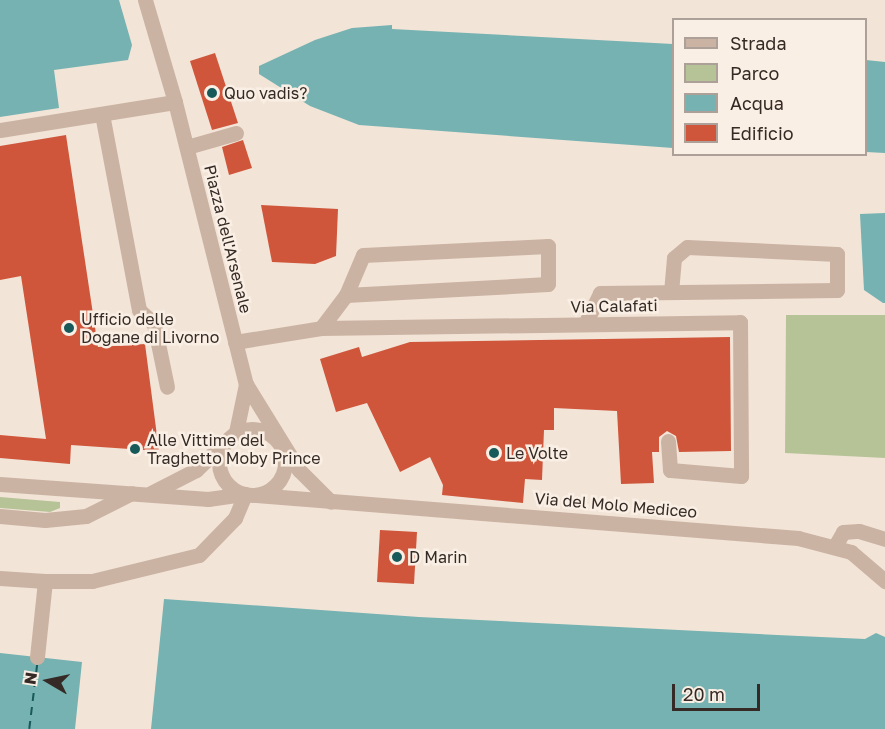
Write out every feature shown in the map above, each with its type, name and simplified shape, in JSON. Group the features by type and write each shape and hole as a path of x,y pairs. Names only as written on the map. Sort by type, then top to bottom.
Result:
{"street":[{"name":"Piazza dell'Arsenale","path":"146,3 187,147 246,384 281,445"},
{"path":"0,130 175,102"},
{"path":"102,114 140,310 154,324 167,387"},
{"path":"187,147 236,133"},
{"path":"321,328 346,296 363,255 548,246 548,284 346,296"},
{"path":"585,324 600,293 837,290 837,254 687,248 674,258 671,292"},
{"name":"Via Calafati","path":"236,342 321,328 740,322 741,476 670,470 668,441"},
{"name":"Piazza dell'Arsenale","path":"237,432 246,384"},
{"path":"281,445 285,466 282,477 266,492 250,495 226,483 221,474 220,453 224,443 237,432 256,429 281,445 299,470 331,502"},
{"name":"Via del Molo Mediceo","path":"150,493 196,470 224,443"},
{"name":"Via del Molo Mediceo","path":"0,484 100,492 150,493 208,499 250,495 786,537 835,546 868,563 885,581"},
{"name":"Via del Molo Mediceo","path":"0,516 45,520 86,516 132,493"},
{"path":"0,578 92,581 199,555 235,518 250,495"},
{"path":"835,546 843,532 859,531 885,539"},
{"path":"38,657 45,581"}],"green space":[{"path":"786,315 885,315 885,458 785,453"},
{"path":"0,497 60,502 60,508 50,512 0,508"}],"water":[{"path":"0,0 119,0 132,45 128,60 54,70 59,108 0,117"},
{"path":"392,25 392,29 672,44 672,148 359,125 310,106 259,74 259,66 315,40 352,28"},
{"path":"867,60 885,62 885,153 867,152"},
{"path":"885,213 885,303 883,303 864,290 860,214"},
{"path":"164,599 419,617 777,635 865,639 876,633 885,637 885,729 151,729"},
{"path":"0,653 82,662 75,729 0,729"}],"building":[{"path":"215,53 238,123 212,130 190,61"},
{"path":"66,135 98,347 145,344 159,451 71,445 70,464 0,458 0,435 46,439 21,276 0,280 0,146"},
{"path":"243,140 252,168 229,175 222,147"},
{"path":"261,205 338,209 336,256 315,264 272,262"},
{"path":"730,337 731,451 679,452 676,436 667,431 659,437 659,452 652,452 654,483 621,484 617,411 554,408 554,430 544,430 542,480 525,479 523,503 442,495 443,485 430,457 400,472 367,403 336,412 320,359 359,347 362,357 410,342"},
{"name":"D Marin","path":"380,530 417,532 414,584 377,582"}],"ferry route":[{"path":"29,729 37,664"}],"place":[{"name":"Quo vadis?","path":"212,93"},
{"name":"Ufficio delle Dogane di Livorno","path":"69,328"},
{"name":"Alle Vittime del Traghetto Moby Prince","path":"135,449"},
{"name":"Le Volte","path":"494,453"},
{"name":"D Marin","path":"397,557"}]}
